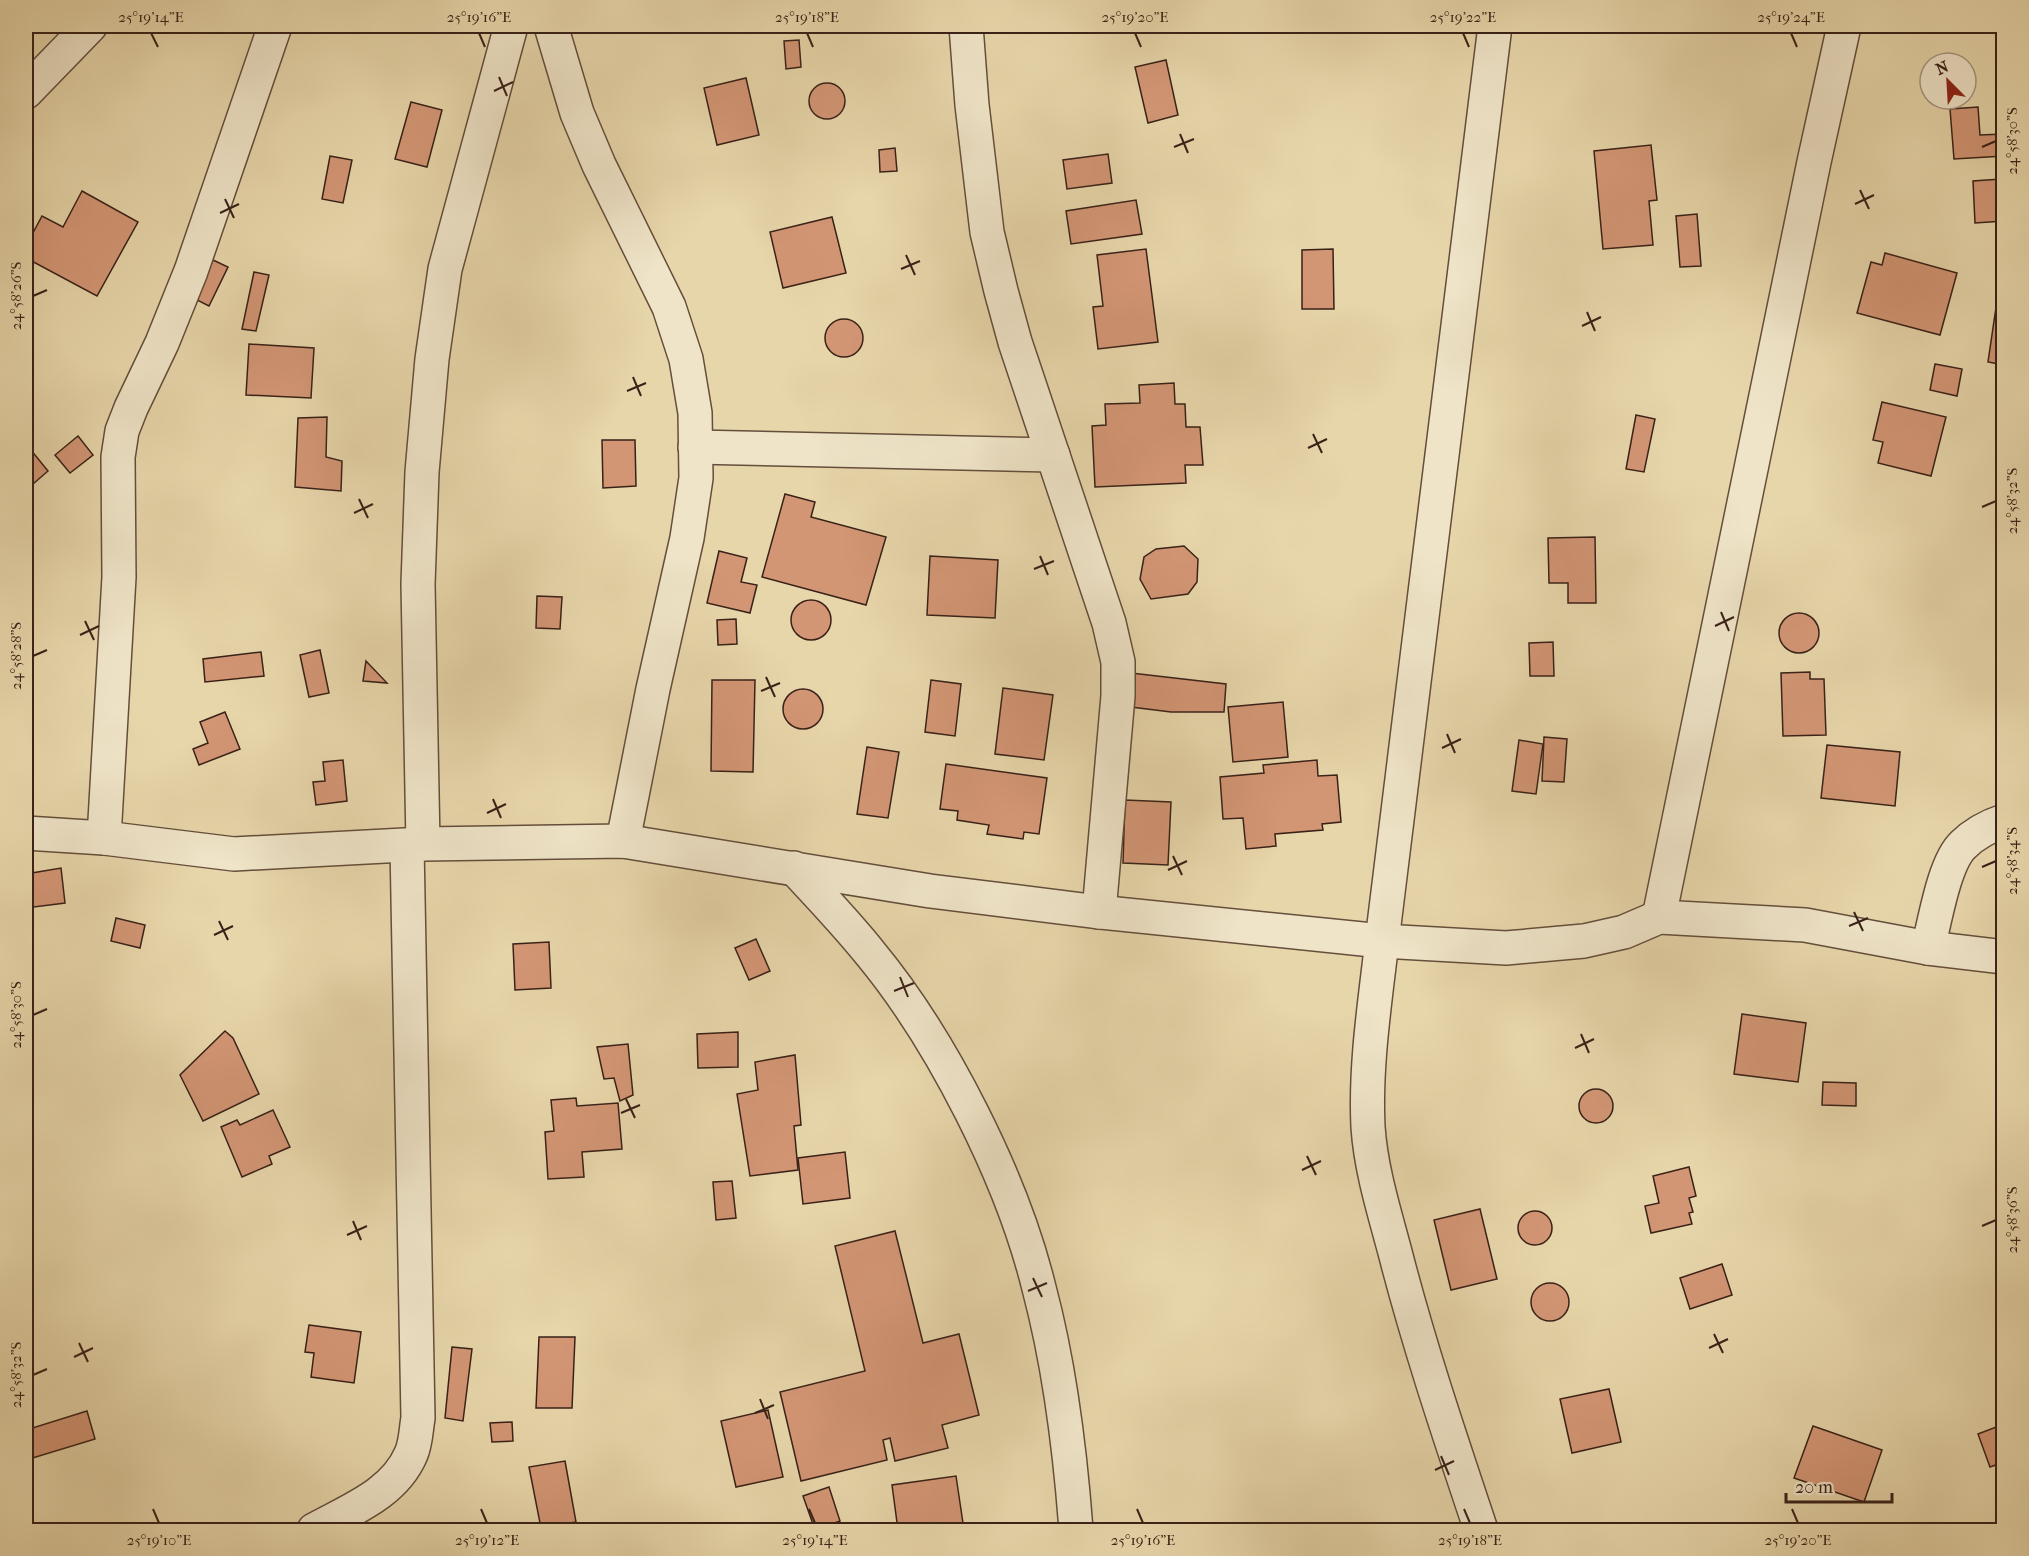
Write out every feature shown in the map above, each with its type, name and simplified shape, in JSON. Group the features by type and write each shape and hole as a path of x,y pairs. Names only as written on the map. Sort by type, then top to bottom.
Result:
{"street":[{"path":"26,92 90,26"},
{"path":"104,838 119,577 118,458 122,431 130,408 162,343 187,282 275,26"},
{"path":"314,1530 382,1492 402,1473 412,1452 418,1418 415,845 418,584 422,472 432,359 445,269 510,26"},
{"path":"551,26 585,134 669,307 686,359 694,413 696,478 687,538 653,689 623,841"},
{"path":"966,26 972,105 987,232 1015,342 1109,623 1118,662 1118,696 1099,912"},
{"path":"1481,1530 1407,1300 1375,1171 1368,1128 1370,1047 1382,941 1495,26"},
{"path":"1659,917 1844,26"},
{"path":"696,447 1053,455"},
{"path":"1928,948 1947,872 1961,845 1988,826 2004,821"},
{"path":"26,833 104,838 234,854 415,845 623,841 930,891 1099,912 1382,941 1506,948 1584,941 1624,932 1659,917 1804,925 1928,948 2004,957"},
{"path":"794,868 871,953 906,1001 938,1052 976,1123 998,1172 1017,1217 1039,1287 1053,1352 1070,1458 1076,1530"}],"building":[{"path":"1694,26 1716,26 1716,32 1694,32"},
{"path":"799,40 801,67 786,69 784,41"},
{"path":"1166,60 1178,115 1148,123 1135,67"},
{"path":"746,78 759,135 717,145 704,88"},
{"path":"827,83 840,88 845,101 840,114 827,119 814,114 809,101 814,88"},
{"path":"411,102 442,110 427,167 395,159"},
{"path":"1978,107 1980,135 2004,134 2004,156 1954,159 1950,111 1978,111"},
{"path":"1651,145 1657,200 1649,201 1653,245 1603,249 1594,151"},
{"path":"895,148 897,171 880,172 879,150"},
{"path":"1108,154 1112,183 1067,189 1063,160"},
{"path":"330,156 352,160 343,203 322,199"},
{"path":"2001,179 2004,221 1975,223 1973,181"},
{"path":"82,191 138,222 97,296 26,258 26,246 42,216 63,227"},
{"path":"1136,200 1142,234 1071,244 1066,211"},
{"path":"1697,214 1701,266 1680,267 1676,216"},
{"path":"832,217 846,273 783,288 770,232"},
{"path":"1146,249 1158,342 1098,349 1093,307 1103,306 1097,255"},
{"path":"1333,249 1334,309 1302,309 1302,250"},
{"path":"1885,253 1957,273 1940,335 1857,313 1871,262 1882,265"},
{"path":"2004,253 2004,365 1988,362"},
{"path":"213,260 228,267 209,306 195,299"},
{"path":"254,272 269,275 256,331 242,329"},
{"path":"844,319 851,320 857,325 862,331 862,345 857,351 851,356 844,357 837,356 831,351 826,345 825,338 826,331 831,325 837,320"},
{"path":"249,344 314,348 311,398 246,395"},
{"path":"1935,364 1962,369 1957,396 1930,390"},
{"path":"1174,383 1175,404 1185,404 1186,427 1200,427 1203,465 1185,465 1186,483 1095,487 1092,426 1106,425 1105,404 1140,403 1139,385"},
{"path":"1882,402 1946,417 1931,476 1878,463 1883,442 1873,440"},
{"path":"1636,415 1655,419 1644,472 1626,469"},
{"path":"327,417 326,457 342,461 341,491 295,487 298,418"},
{"path":"78,436 93,455 70,473 55,455"},
{"path":"602,440 635,440 636,486 603,488"},
{"path":"26,444 48,471 26,490"},
{"path":"785,494 815,502 811,517 886,537 866,605 762,577"},
{"path":"1595,537 1596,603 1568,603 1568,583 1549,583 1548,538"},
{"path":"1184,546 1198,559 1197,582 1188,594 1151,599 1140,579 1144,557 1156,549"},
{"path":"719,551 747,558 741,582 757,585 750,613 707,603"},
{"path":"930,556 998,560 995,618 927,615"},
{"path":"537,596 562,597 560,629 536,628"},
{"path":"811,600 819,601 825,606 830,612 830,628 825,634 819,639 811,640 803,639 797,634 792,628 791,620 792,612 797,606 803,601"},
{"path":"1799,613 1813,619 1819,633 1813,647 1799,653 1785,647 1779,633 1785,619"},
{"path":"736,619 737,644 718,645 717,620"},
{"path":"1553,642 1554,676 1530,676 1529,643"},
{"path":"320,650 329,693 309,697 300,655"},
{"path":"261,652 264,676 205,682 203,659"},
{"path":"366,661 387,683 363,681"},
{"path":"1810,672 1810,679 1824,679 1826,735 1783,736 1781,673"},
{"path":"1131,673 1226,684 1224,712 1171,712 1131,707"},
{"path":"712,680 755,680 753,772 711,771"},
{"path":"931,680 961,684 955,736 925,732"},
{"path":"1003,688 1053,695 1044,760 995,754"},
{"path":"803,689 811,690 817,695 822,701 822,717 817,723 811,728 803,729 795,728 789,723 784,717 783,709 784,701 789,695 795,690"},
{"path":"1283,702 1288,757 1233,762 1228,707"},
{"path":"225,712 240,749 199,765 193,749 208,743 200,722"},
{"path":"1544,737 1567,739 1564,782 1542,781"},
{"path":"1519,740 1543,744 1536,794 1512,791"},
{"path":"1827,745 1900,752 1895,806 1821,798"},
{"path":"867,747 899,752 888,818 857,814"},
{"path":"343,760 347,801 316,805 313,782 325,781 323,762"},
{"path":"1317,760 1318,776 1337,775 1341,822 1322,824 1323,830 1275,834 1276,846 1246,849 1243,818 1223,819 1220,777 1264,773 1263,765"},
{"path":"946,764 1047,778 1039,834 1024,832 1023,839 987,834 989,825 957,820 958,811 940,809"},
{"path":"1125,800 1171,802 1168,865 1123,863"},
{"path":"61,868 65,903 26,908 26,874"},
{"path":"116,918 145,925 140,948 111,941"},
{"path":"756,939 770,971 749,980 735,948"},
{"path":"549,942 551,988 515,990 513,944"},
{"path":"1742,1014 1806,1023 1798,1082 1734,1074"},
{"path":"225,1031 233,1038 259,1094 203,1121 180,1075"},
{"path":"738,1032 738,1067 698,1068 697,1034"},
{"path":"628,1044 633,1095 620,1101 614,1078 604,1079 597,1047"},
{"path":"795,1055 801,1125 794,1126 798,1170 750,1176 737,1094 758,1090 755,1062"},
{"path":"1823,1082 1856,1083 1856,1106 1822,1105"},
{"path":"1596,1089 1608,1094 1613,1106 1608,1118 1596,1123 1584,1118 1579,1106 1584,1094"},
{"path":"576,1098 577,1106 618,1103 622,1149 582,1152 584,1177 548,1179 545,1132 554,1131 551,1100"},
{"path":"273,1110 290,1147 269,1156 272,1164 242,1177 221,1127 237,1120 240,1125"},
{"path":"845,1152 850,1198 803,1204 798,1158"},
{"path":"1689,1167 1696,1196 1689,1198 1693,1212 1689,1213 1692,1224 1651,1233 1645,1206 1659,1203 1653,1176"},
{"path":"732,1181 736,1218 716,1220 713,1182"},
{"path":"1480,1209 1497,1279 1451,1290 1434,1220"},
{"path":"1535,1211 1547,1216 1552,1228 1547,1240 1535,1245 1523,1240 1518,1228 1523,1216"},
{"path":"895,1231 923,1343 959,1334 979,1415 942,1425 948,1448 895,1461 890,1438 883,1440 887,1460 801,1481 780,1392 865,1371 835,1246"},
{"path":"1722,1264 1732,1295 1690,1309 1680,1278"},
{"path":"1550,1283 1564,1288 1569,1302 1564,1316 1550,1321 1536,1316 1531,1302 1536,1288"},
{"path":"309,1325 361,1332 354,1383 311,1377 314,1353 305,1352"},
{"path":"539,1337 575,1337 572,1408 536,1408"},
{"path":"452,1347 472,1349 463,1421 445,1418"},
{"path":"1609,1389 1621,1442 1572,1453 1560,1399"},
{"path":"768,1410 783,1477 736,1487 721,1421"},
{"path":"87,1411 95,1439 26,1460 26,1430"},
{"path":"512,1422 513,1441 492,1442 490,1423"},
{"path":"2004,1424 2004,1462 1990,1467 1978,1434"},
{"path":"1813,1426 1882,1450 1864,1502 1794,1478"},
{"path":"565,1461 576,1522 541,1528 529,1467"},
{"path":"956,1476 964,1530 898,1530 892,1485"},
{"path":"829,1487 840,1521 815,1530 803,1496"}]}
